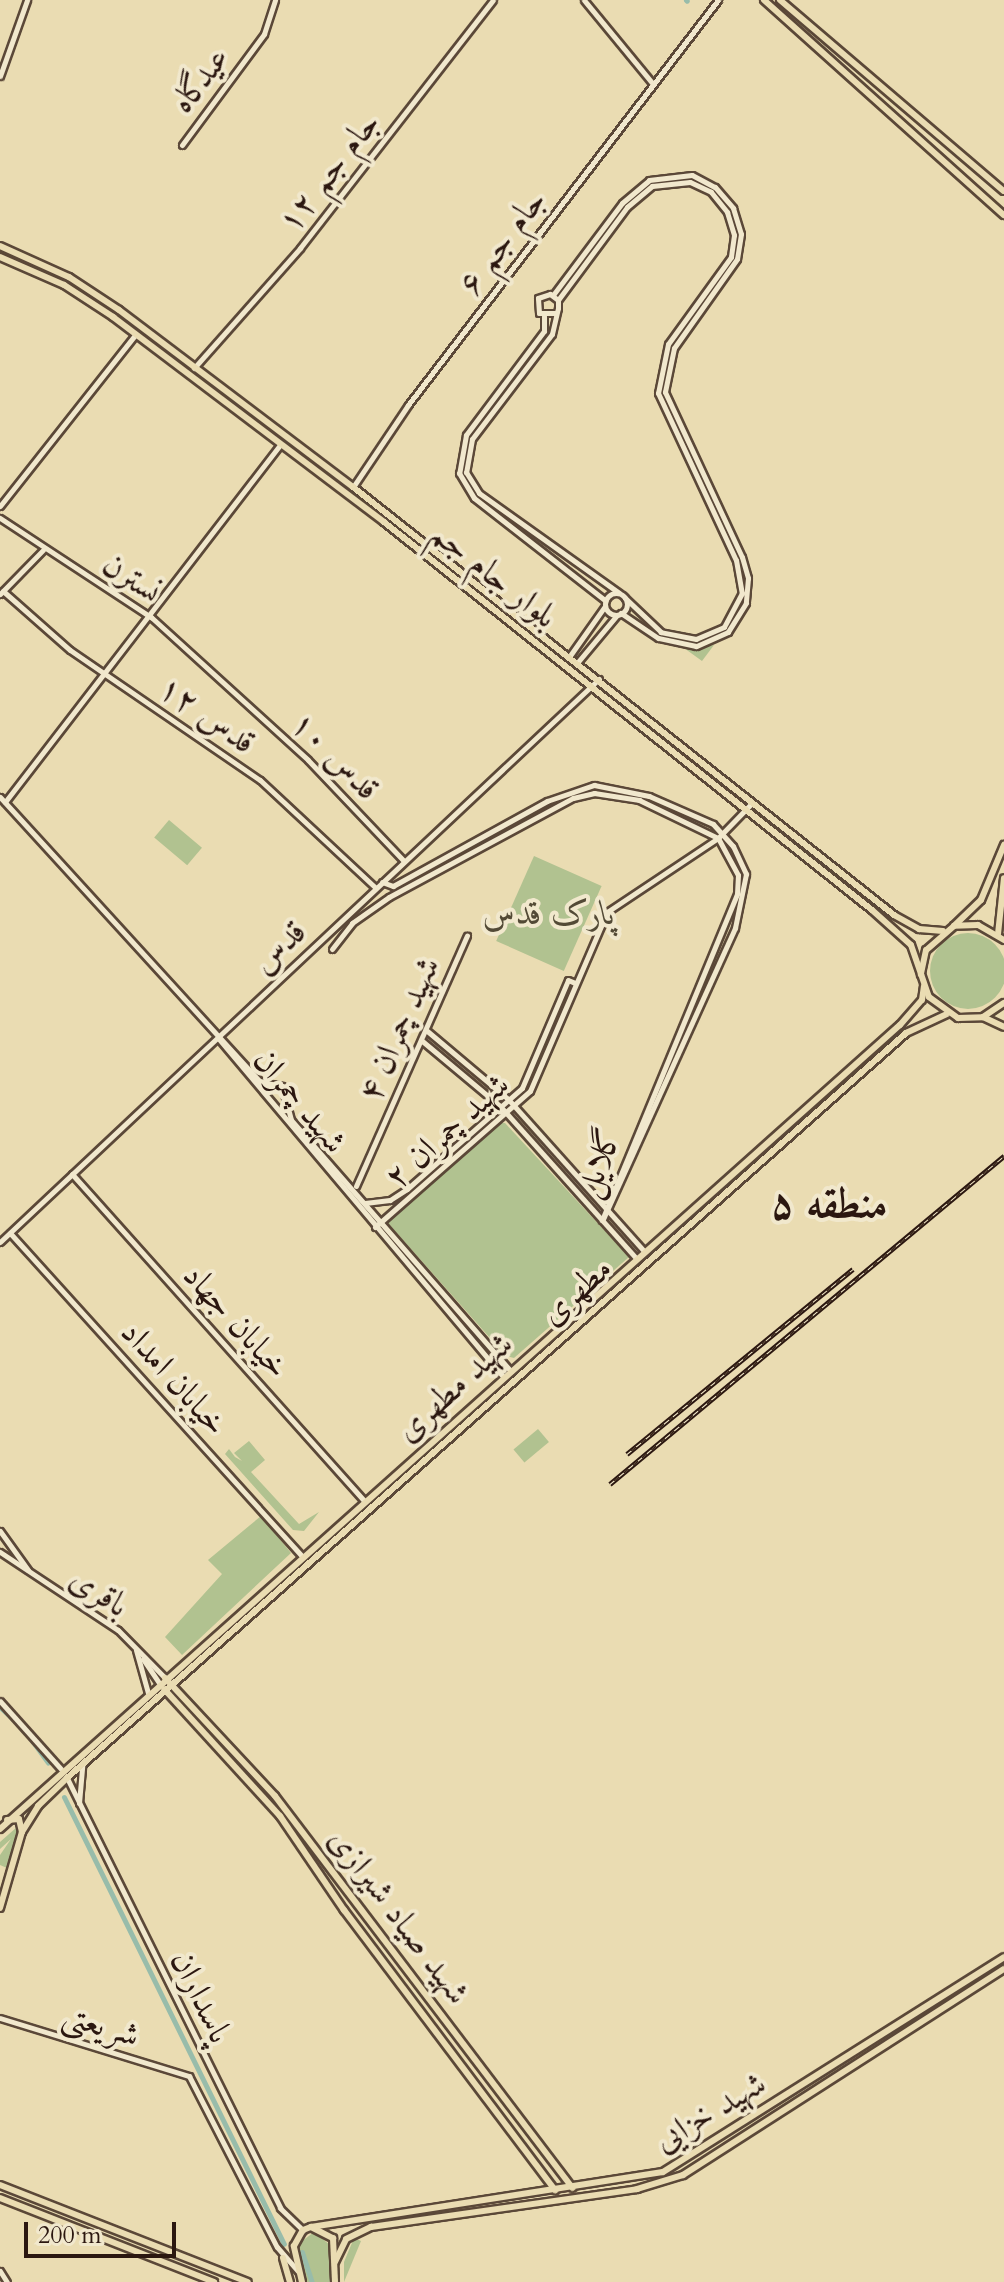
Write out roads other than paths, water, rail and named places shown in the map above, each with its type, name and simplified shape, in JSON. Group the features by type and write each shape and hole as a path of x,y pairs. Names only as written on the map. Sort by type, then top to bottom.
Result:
{"main road":[{"path":"764,0 822,48 1004,215"},
{"path":"780,0 1004,191"},
{"path":"822,48 828,41"},
{"name":"بلوار جام جم","path":"0,246 69,277 194,368 353,487 599,679 751,804 894,915 919,929 943,931"},
{"name":"بلوار جام جم","path":"0,257 64,285 136,334 481,598 911,945 924,986"},
{"path":"64,285 69,277"},
{"path":"279,446 284,438"},
{"path":"481,598 486,591"},
{"path":"921,974 926,950 943,931 954,926 981,900 1004,845"},
{"path":"954,926 978,925 1002,936 1004,878"},
{"path":"924,986 947,1014 983,1017 1004,1027"},
{"name":"شهید مطهری","path":"0,1829 61,1769 915,1011 924,986"},
{"path":"983,1017 1004,1003"},
{"name":"مطهری","path":"67,1778 906,1033 947,1014"},
{"path":"645,1252 648,1263"},
{"path":"637,1259 648,1263"},
{"path":"300,1557 306,1566"},
{"name":"شهید صیاد شیرازی","path":"162,1680 174,1684 275,1796 573,2188"},
{"name":"شهید صیاد شیرازی","path":"162,1680 166,1691 280,1816 344,1910 555,2190"},
{"path":"0,1908 22,1832 38,1806 67,1778 61,1769"},
{"path":"7,1820 19,1819 22,1832"},
{"name":"شهید خزایی","path":"303,2230 648,2177 678,2166 1004,1957"},
{"name":"شهید خزایی","path":"335,2262 355,2231 650,2187 683,2175 1004,1969"},
{"path":"0,2185 248,2282"},
{"path":"531,2193 532,2203"},
{"path":"0,2198 214,2282"},
{"path":"311,2227 330,2234 335,2282"},
{"path":"302,2282 294,2246 303,2230"},
{"path":"283,2258 290,2282"}],"street":[{"path":"0,76 27,0"},
{"name":"عیدگاه","path":"182,145 264,34 275,0"},
{"name":"جام جم ۱۲","path":"194,368 300,248 493,0"},
{"path":"584,0 653,84"},
{"name":"جام جم ۶","path":"353,487 408,405 718,0"},
{"path":"486,415 512,387 552,334 555,298 627,207 646,191 678,181 706,185 727,212 733,248 727,265 660,366 664,404 731,543 739,569 742,593 731,619 717,635 676,640 619,614 576,575 510,526 489,505"},
{"path":"555,298 544,294 537,301 544,316 544,331 468,440 463,473 467,491 542,538 619,593 661,632 676,640"},
{"path":"544,316 556,313"},
{"path":"544,331 552,334"},
{"path":"0,506 136,334"},
{"path":"506,382 512,387"},
{"path":"2,800 107,675 279,446"},
{"name":"نسترن","path":"0,518 43,550 151,617 230,689"},
{"path":"510,526 515,519"},
{"path":"536,545 542,538"},
{"path":"1,593 43,550"},
{"path":"576,575 582,567"},
{"name":"قدس ۱۲","path":"1,593 107,675 260,780 376,888"},
{"path":"569,657 606,603 619,593"},
{"path":"577,663 619,614 625,598"},
{"name":"قدس","path":"0,1242 599,679"},
{"name":"قدس ۱۰","path":"230,689 308,760 404,861"},
{"path":"382,882 393,886 547,801 594,785 641,793 723,833"},
{"path":"332,949 352,923 384,900 573,798 594,793 639,800 718,838"},
{"name":"شهید چمران","path":"2,800 260,1082 282,1086 291,1120 364,1203 378,1225 511,1371"},
{"name":"شهید چمران ۲","path":"510,1101 530,1091 607,912 718,838 751,804"},
{"name":"گلایل","path":"602,1220 610,1212 745,895 746,874 723,833"},
{"name":"گلایل","path":"602,1220 604,1206 734,904 738,875 718,838"},
{"name":"شهید چمران ۴","path":"356,1186 467,936"},
{"path":"364,1203 390,1200 407,1189 510,1101 522,1088 568,980 575,983"},
{"path":"426,1030 510,1101 645,1252"},
{"name":"شهید چمران","path":"217,1037 504,1378"},
{"path":"421,1040 502,1108 637,1259"},
{"name":"شهید چمران ۲","path":"378,1225 502,1108"},
{"path":"558,1171 563,1160"},
{"name":"خیابان جهاد","path":"72,1174 364,1501"},
{"name":"خیابان امداد","path":"10,1233 300,1557"},
{"path":"0,1531 33,1577"},
{"name":"باقری","path":"0,1552 33,1577 90,1610 151,1658 162,1680"},
{"path":"137,1650 148,1693"},
{"path":"0,1701 61,1769"},
{"path":"79,1808 82,1765"},
{"name":"پاسداران","path":"67,1778 79,1808 280,2208 303,2230"},
{"name":"شریعتی","path":"0,2018 189,2076 283,2258"},
{"path":"283,2258 299,2273"},
{"path":"0,2271 7,2282"}],"waterway":[{"path":"0,1707 13,1719"},
{"path":"28,1735 48,1763"},
{"path":"64,1797 284,2244"},
{"path":"302,2252 312,2282"}],"railway":[{"path":"610,1484 1004,1156"},
{"path":"627,1454 853,1269"}],"district":[{"name":"منطقه ۵","path":"829,1204"}],"park label":[{"name":"پارک قدس","path":"549,914"}]}
